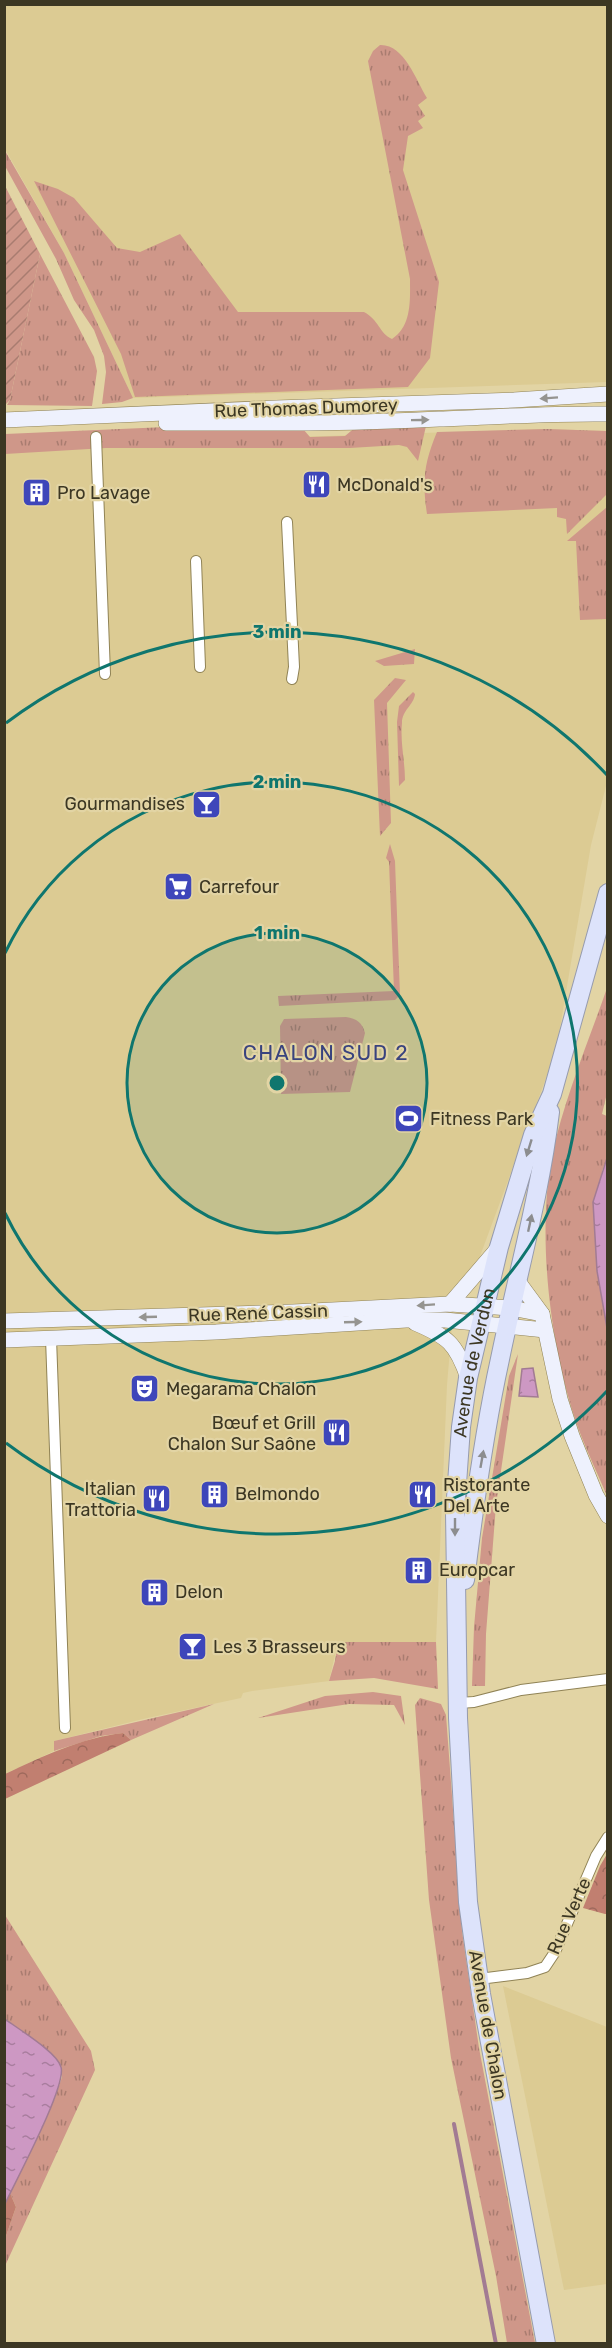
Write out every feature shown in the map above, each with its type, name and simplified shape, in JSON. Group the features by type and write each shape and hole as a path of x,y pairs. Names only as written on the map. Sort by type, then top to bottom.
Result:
{"main road":[{"name":"Rue Thomas Dumorey","path":"4,420 514,400 608,394"},
{"name":"Rue Thomas Dumorey","path":"4,429 157,422 286,423 563,413 608,414"},
{"name":"Avenue de Verdun","path":"458,1642 478,1482 507,1326 545,1156 552,1094 608,893"},
{"name":"Avenue de Verdun","path":"458,1703 455,1512 468,1378 499,1247 533,1135 552,1094"},
{"path":"450,1304 499,1247"},
{"path":"517,1280 542,1314 560,1399 572,1436 596,1495 608,1516"},
{"name":"Rue René Cassin","path":"4,1321 293,1312 450,1304 485,1305 542,1314"},
{"path":"216,1332 293,1312"},
{"path":"51,1338 107,1318"},
{"path":"406,1320 436,1332 453,1346 459,1353 468,1378"},
{"name":"Rue René Cassin","path":"4,1340 216,1332 406,1320 445,1320 545,1330"},
{"name":"Avenue de Chalon","path":"458,1703 468,1902 479,1979 546,2343"}],"street":[{"path":"96,437 105,674"},
{"path":"287,522 294,667 292,680"},
{"path":"196,561 200,667"},
{"path":"51,1338 65,1728"},
{"path":"458,1703 474,1702 521,1690 608,1679"},
{"name":"Rue Verte","path":"479,1979 527,1973 545,1967 555,1952 596,1856 608,1837"}],"shaded area":[{"path":"4,5 607,5 607,382 133,398 64,253 5,149"},
{"path":"547,429 607,431 607,782 591,845 556,1051 476,1267 455,1290 447,1385 436,1642 338,1642 329,1681 252,1691 243,1693 241,1698 54,1741 54,1751 5,1774 5,446"},
{"path":"503,1986 607,2027 607,2284 564,2290"}],"green space":[{"path":"380,45 396,50 403,57 427,98 418,105 425,116 418,121 423,128 408,136 403,170 439,282 430,358 408,387 135,397 121,354 34,181 58,189 74,198 117,248 140,252 180,234 238,312 364,312 392,339 399,334 406,320 410,304 410,279 368,61 373,51"},
{"path":"4,149 64,253 133,398 122,402 102,404 106,372 104,356 94,330 74,300 56,259 5,166"},
{"path":"4,184 40,254 10,400 5,405"},
{"path":"40,254 94,357 97,371 92,406 7,405 10,400"},
{"path":"357,426 426,426 418,461 407,447 399,445 350,448 106,448 5,454 5,434 166,427 303,429 310,437 345,436"},
{"path":"547,429 607,431 607,494 567,534 566,519 557,517 557,508 427,514 425,472 437,432"},
{"path":"607,507 607,619 580,620 576,541 567,541"},
{"path":"415,649 414,664 384,666 375,661"},
{"path":"395,678 406,680 387,703 391,823 380,836 374,700"},
{"path":"413,692 415,694 413,701 403,718 405,780 399,786 397,722 399,706"},
{"path":"390,844 395,861 400,995 395,1000 279,1006 278,996 394,991 389,862 386,858"},
{"path":"607,988 608,1089 602,1114 607,1116 607,1158 602,1171 597,1271 607,1328 607,1496 582,1438 562,1372 549,1298 546,1224 547,1189 557,1135"},
{"path":"346,1017 358,1022 365,1033 350,1092 281,1094 280,1026 284,1019"},
{"path":"518,1354 496,1505 486,1634 485,1686 472,1686 474,1627 482,1538 509,1376"},
{"path":"338,1642 436,1642 438,1689 374,1678 329,1681"},
{"path":"373,1692 401,1696 405,1725 394,1705 349,1704 258,1718 325,1696"},
{"path":"420,1698 441,1704 446,1715 462,1931 479,2048 535,2343 507,2343 496,2276 451,2058 429,1900 415,1705"},
{"path":"214,1704 131,1740 123,1733 101,1736 54,1751 54,1741"},
{"path":"123,1733 131,1740 5,1799 5,1774 77,1743"},
{"path":"607,1854 608,1914 605,1914 583,1908"},
{"path":"5,1915 91,2051 95,2070 5,2266 5,2239 16,2207 10,2193 55,2098 62,2077 56,2058 5,2019"},
{"path":"10,2193 16,2207 5,2239 4,2204"}],"water":[{"path":"607,1158 607,1328 597,1271 593,1202"},
{"path":"533,1368 538,1397 519,1396 522,1369"},
{"path":"5,2019 45,2048 58,2061 61,2067 61,2077 49,2113 5,2204"}],"waterway":[{"path":"454,2124 496,2344"}],"place":[{"name":"McDonald's","path":"316,485"},
{"name":"Pro Lavage","path":"36,493"},
{"name":"Gourmandises","path":"206,804"},
{"name":"Carrefour","path":"178,887"},
{"name":"Fitness Park","path":"409,1119"},
{"name":"Megarama Chalon","path":"145,1389"},
{"name":"Bœuf et Grill Chalon Sur Saône","path":"337,1433"},
{"name":"Belmondo","path":"214,1494"},
{"name":"Ristorante Del Arte","path":"422,1495"},
{"name":"Italian Trattoria","path":"157,1499"},
{"name":"Europcar","path":"418,1570"},
{"name":"Delon","path":"154,1592"},
{"name":"Les 3 Brasseurs","path":"192,1647"}],"district":[{"name":"CHALON SUD 2","path":"326,1053"}]}
